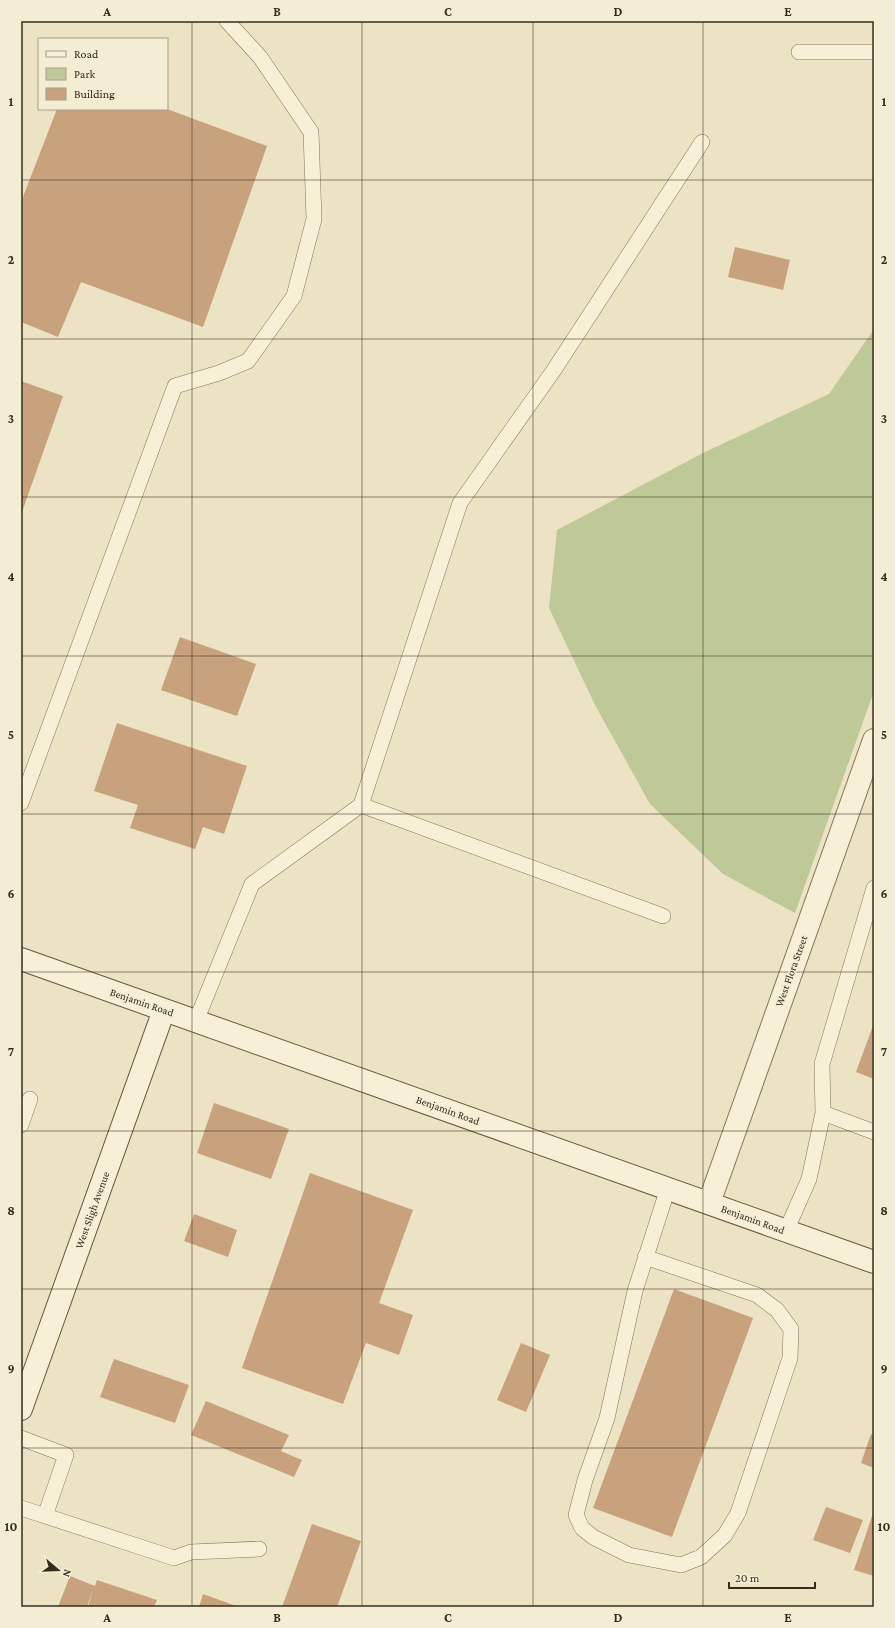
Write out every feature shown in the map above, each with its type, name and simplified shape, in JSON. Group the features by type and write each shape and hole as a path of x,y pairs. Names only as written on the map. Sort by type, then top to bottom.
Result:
{"street":[{"name":"West Flora Street","path":"708,1203 874,740"},
{"name":"Benjamin Road","path":"21,959 874,1262"},
{"name":"West Sligh Avenue","path":"21,1410 164,1010"}],"lane":[{"path":"21,803 175,386 218,373 248,361 294,296 314,219 311,132 260,57 227,21"},
{"path":"799,52 874,52"},
{"path":"196,1021 252,884 360,805 460,503 554,370 702,142"},
{"path":"360,805 663,916"},
{"path":"786,1231 809,1179 823,1113 822,1064 874,888"},
{"path":"21,1125 30,1099"},
{"path":"823,1113 874,1132"},
{"path":"645,1257 757,1295 777,1310 791,1329 790,1358 738,1513 725,1535 701,1557 681,1565 629,1555 593,1538 582,1528 576,1515 585,1480 607,1418 634,1291 645,1257 668,1188"},
{"path":"21,1438 66,1455 45,1516"},
{"path":"21,1508 174,1558 191,1552 259,1549"}],"green space":[{"path":"874,329 874,691 795,913 723,874 650,804 595,705 549,608 557,530 705,452 829,394"}],"building":[{"path":"168,109 267,146 203,327 81,282 58,337 21,322 21,202 57,110"},
{"path":"735,247 790,260 783,290 728,277"},
{"path":"21,381 63,396 21,515"},
{"path":"180,637 256,664 237,716 161,690"},
{"path":"117,723 247,766 224,834 203,827 195,849 130,828 138,805 94,791"},
{"path":"874,1023 874,1079 856,1072"},
{"path":"214,1103 289,1129 271,1179 197,1153"},
{"path":"310,1173 413,1210 379,1303 413,1315 399,1355 366,1343 343,1404 242,1368"},
{"path":"194,1214 237,1230 228,1257 184,1241"},
{"path":"674,1289 753,1318 672,1537 593,1508"},
{"path":"521,1343 550,1355 526,1412 497,1400"},
{"path":"114,1359 189,1385 175,1423 100,1397"},
{"path":"206,1401 289,1435 281,1451 302,1460 294,1477 191,1435"},
{"path":"871,1434 874,1436 874,1468 861,1463"},
{"path":"826,1507 863,1520 850,1553 813,1540"},
{"path":"874,1510 874,1576 854,1570"},
{"path":"312,1524 361,1541 337,1607 282,1607"},
{"path":"70,1576 95,1586 97,1580 157,1600 154,1607 88,1607 93,1589 87,1607 58,1607"},
{"path":"203,1594 239,1607 199,1607"}]}
